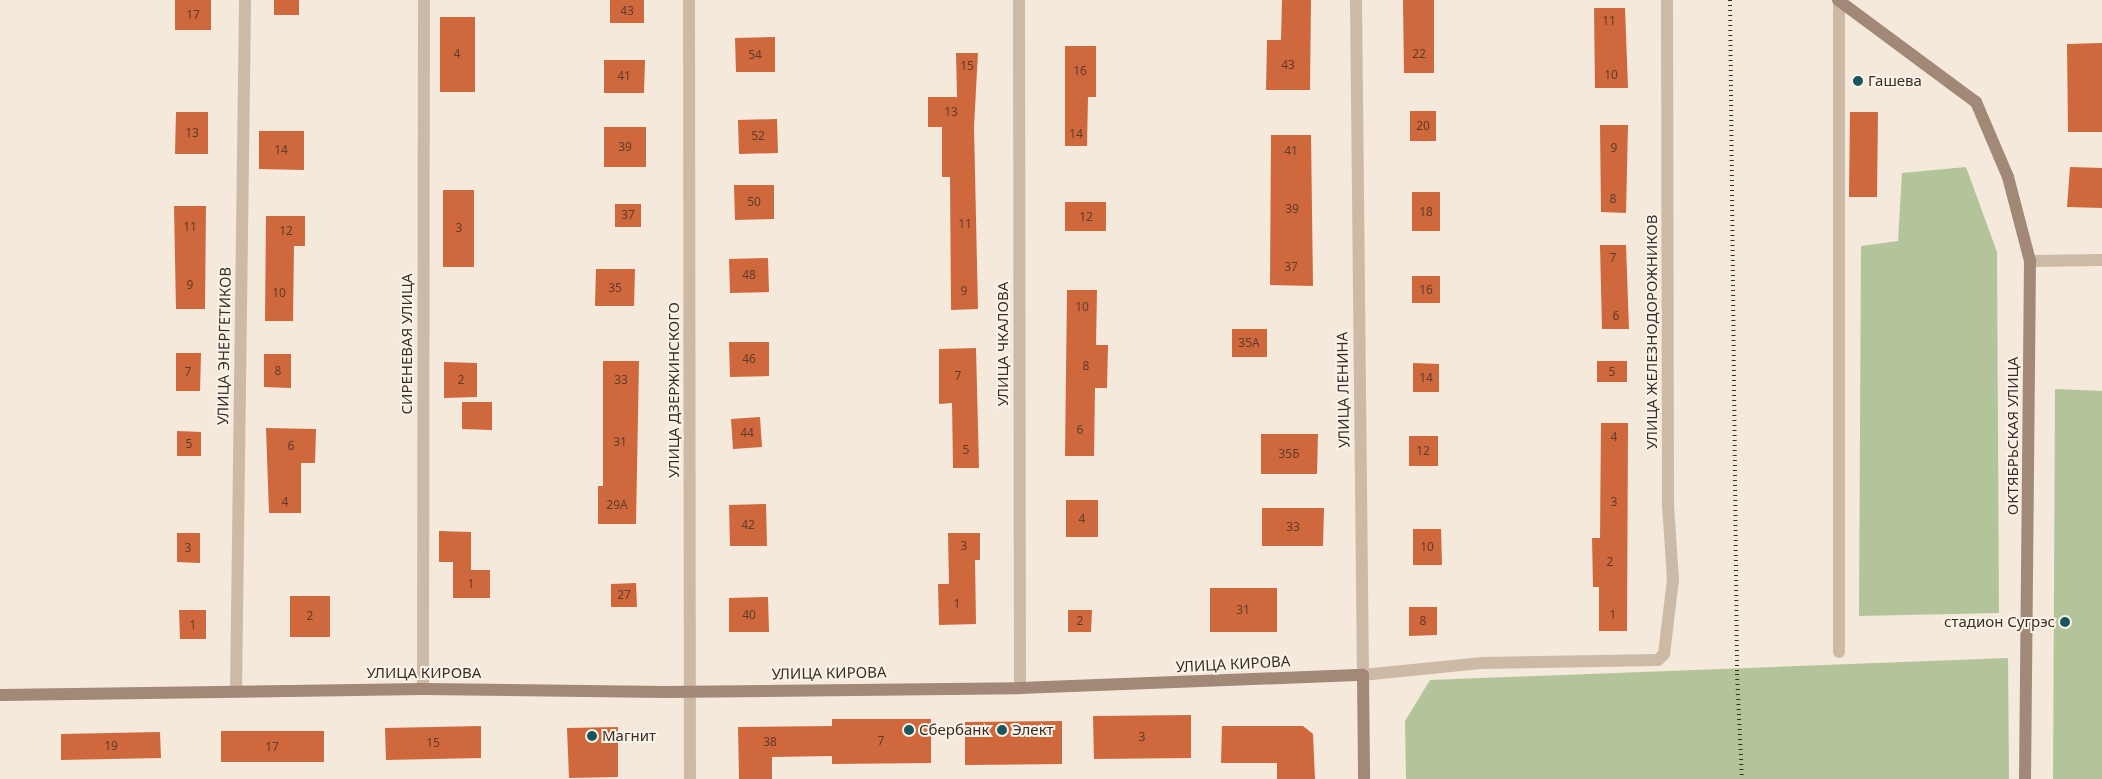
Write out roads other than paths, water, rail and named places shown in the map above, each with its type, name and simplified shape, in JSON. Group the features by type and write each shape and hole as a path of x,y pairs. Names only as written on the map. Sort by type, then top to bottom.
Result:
{"street":[{"name":"УЛИЦА ЭНЕРГЕТИКОВ","path":"236,692 245,0"},
{"name":"СИРЕНЕВАЯ УЛИЦА","path":"423,689 424,0"},
{"name":"УЛИЦА ДЗЕРЖИНСКОГО","path":"688,0 692,692 690,779"},
{"name":"УЛИЦА ЧКАЛОВА","path":"1020,0 1020,688"},
{"name":"УЛИЦА ЛЕНИНА","path":"1356,0 1364,779"},
{"name":"УЛИЦА ЖЕЛЕЗНОДОРОЖНИКОВ","path":"1658,660 1667,642 1674,580 1668,505 1667,0"},
{"name":"ОКТЯБРЬСКАЯ УЛИЦА","path":"1838,1 1976,102 2008,177 2030,261 2025,779"},
{"path":"1838,1 1839,652"},
{"path":"2030,261 2102,260"},
{"name":"УЛИЦА КИРОВА","path":"0,695 423,689 692,692 1020,688 1363,674 1482,663 1658,660"}],"railway":[{"path":"1730,0 1737,674 1742,779"}],"place":[{"name":"Гашева","path":"1858,81"},
{"name":"стадион Сугрэс","path":"2065,622"},
{"name":"Сбербанк","path":"909,730"},
{"name":"Элект","path":"1002,730"},
{"name":"Магнит","path":"592,736"}]}
